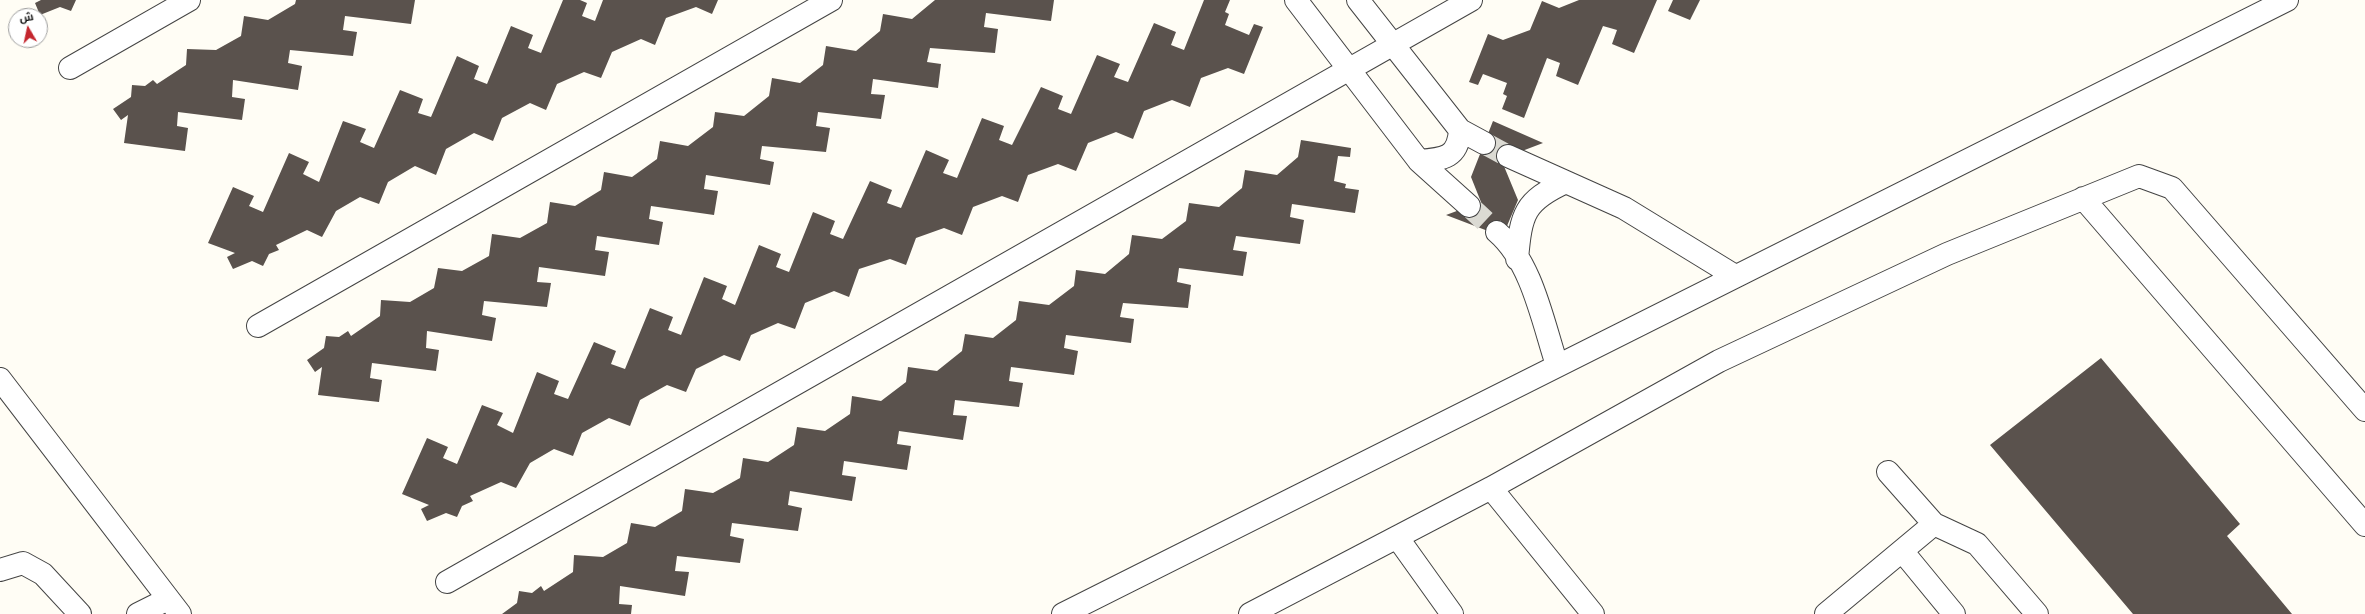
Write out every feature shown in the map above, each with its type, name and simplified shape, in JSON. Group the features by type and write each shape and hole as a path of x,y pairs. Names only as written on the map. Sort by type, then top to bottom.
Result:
{"street":[{"path":"70,68 189,0"},
{"path":"258,326 831,0"},
{"path":"1296,0 1419,161 1469,206"},
{"path":"1358,0 1460,130 1484,143"},
{"path":"447,582 1471,0"},
{"path":"1063,614 1734,276 2287,0"},
{"path":"1419,161 1441,159 1455,151 1459,141 1460,130"},
{"path":"1508,156 1624,208 1734,276"},
{"path":"1250,614 1491,488 1719,361 1947,254 2139,176 2172,188 2365,410"},
{"path":"1517,259 1522,218 1542,192 1566,182"},
{"path":"2083,198 2365,525"},
{"path":"1497,232 1506,240 1528,276 1557,365"},
{"path":"0,379 174,606 138,614"},
{"path":"1888,472 1934,524 1977,544 2037,614"},
{"path":"1491,488 1593,614"},
{"path":"1826,614 1903,552 1934,524"},
{"path":"1397,538 1452,614"},
{"path":"1903,552 1954,614"},
{"path":"0,570 23,563 43,574 80,614"}],"building":[{"path":"41,0 76,0 71,11 60,7 48,12 48,8 37,8 35,3"},
{"path":"296,0 415,0 411,24 345,16 343,30 357,32 353,56 290,50 288,63 302,66 298,90 233,80 232,97 245,99 242,120 178,112 177,126 188,128 185,151 124,143 128,115 121,120 113,109 131,97 132,85 145,86 153,80 157,84 186,65 187,49 216,50 241,36 244,16 268,20 295,4"},
{"path":"563,0 580,0 587,3 582,16 595,21 603,0 718,0 712,14 696,7 666,18 655,45 641,39 612,52 601,78 584,72 557,84 546,110 530,103 502,118 493,141 474,133 446,149 436,175 415,166 388,182 379,204 360,197 336,211 322,237 307,230 276,245 279,250 269,254 263,266 252,261 233,269 227,257 235,253 208,243 233,187 254,196 249,206 263,212 289,153 309,162 303,174 319,182 343,121 366,129 360,142 374,148 400,90 423,99 418,113 431,117 457,56 479,66 474,79 487,84 511,26 533,35 528,48 541,53"},
{"path":"935,0 1054,0 1051,21 986,13 984,27 998,29 995,53 930,48 927,62 941,64 938,88 873,79 871,94 885,95 881,119 818,112 816,126 830,128 826,152 762,146 760,159 774,162 770,185 706,175 704,189 718,191 714,215 651,206 649,219 663,222 659,245 597,236 595,250 609,252 605,276 539,267 537,282 551,283 547,307 484,301 482,315 496,318 492,341 427,331 426,348 439,350 436,371 372,363 370,378 382,380 379,402 318,395 322,367 315,372 307,360 324,348 326,336 339,337 348,331 351,336 380,316 381,300 410,302 434,288 438,268 462,271 489,256 492,234 520,238 547,223 550,202 575,206 601,190 604,172 632,177 657,159 660,141 688,146 713,127 715,112 744,116 769,96 772,78 800,83 823,65 826,46 856,51 880,31 883,14 912,19"},
{"path":"1204,0 1230,0 1225,12 1229,14 1225,25 1249,35 1254,24 1263,27 1244,74 1228,68 1201,78 1190,107 1172,100 1144,111 1133,139 1116,132 1088,143 1076,171 1058,164 1028,175 1018,202 1002,196 973,207 962,235 944,228 916,238 906,265 890,259 859,269 849,297 834,291 805,303 795,329 778,323 751,335 740,361 724,355 696,369 686,392 667,385 640,400 630,426 609,418 582,433 573,456 554,449 530,463 516,488 501,482 470,496 473,501 462,506 457,517 446,513 427,521 421,509 429,505 402,494 427,438 448,447 443,458 457,464 482,405 503,413 497,425 513,433 537,372 559,381 554,394 568,399 594,342 616,351 611,364 625,369 650,308 673,317 668,330 681,335 704,277 727,286 722,299 735,305 759,245 781,254 776,267 789,272 813,212 835,221 830,234 843,239 870,181 892,190 887,203 901,208 926,150 949,160 943,173 957,178 982,118 1004,126 999,140 1012,145 1041,87 1063,96 1058,109 1071,114 1097,55 1120,64 1114,77 1128,82 1154,23 1176,32 1171,45 1184,50"},
{"path":"1579,0 1657,0 1634,53 1612,44 1617,30 1603,26 1578,85 1556,76 1560,63 1547,58 1524,118 1502,109 1507,96 1503,94 1507,83 1483,74 1478,85 1469,82 1488,34 1503,40 1530,30 1542,1 1559,8"},
{"path":"1673,0 1700,0 1690,20 1668,11"},
{"path":"1493,121 1543,143 1501,159 1518,200 1504,233 1488,231 1446,215 1481,202 1471,177"},
{"path":"1301,140 1351,148 1350,157 1338,156 1334,181 1346,184 1345,188 1359,190 1355,213 1292,204 1290,217 1304,220 1300,244 1236,236 1233,250 1247,252 1243,276 1179,268 1177,282 1191,285 1188,308 1123,303 1120,317 1134,319 1131,343 1066,335 1064,348 1078,351 1074,375 1011,367 1009,381 1023,383 1019,407 955,400 953,415 967,416 963,440 899,431 897,444 911,446 907,470 844,461 842,475 856,477 852,501 790,491 788,505 802,508 798,531 732,523 730,536 744,539 740,563 677,556 675,571 689,572 685,596 620,586 619,604 632,605 631,614 502,614 517,603 519,591 532,593 541,586 544,591 573,572 574,555 603,557 627,543 631,523 655,527 682,511 685,489 713,493 740,478 743,458 768,462 794,445 797,427 825,431 850,414 852,396 881,401 906,382 908,367 937,371 962,351 965,334 993,338 1016,320 1019,301 1049,305 1074,286 1076,270 1105,274 1129,254 1132,235 1162,239 1186,221 1189,203 1219,207 1242,188 1245,170 1277,175 1298,157"},
{"path":"2101,358 2240,524 2227,536 2292,614 2133,614 1990,445"}],"tunnel":[{"path":"1484,143 1508,156"},
{"path":"1469,206 1497,232"}]}
